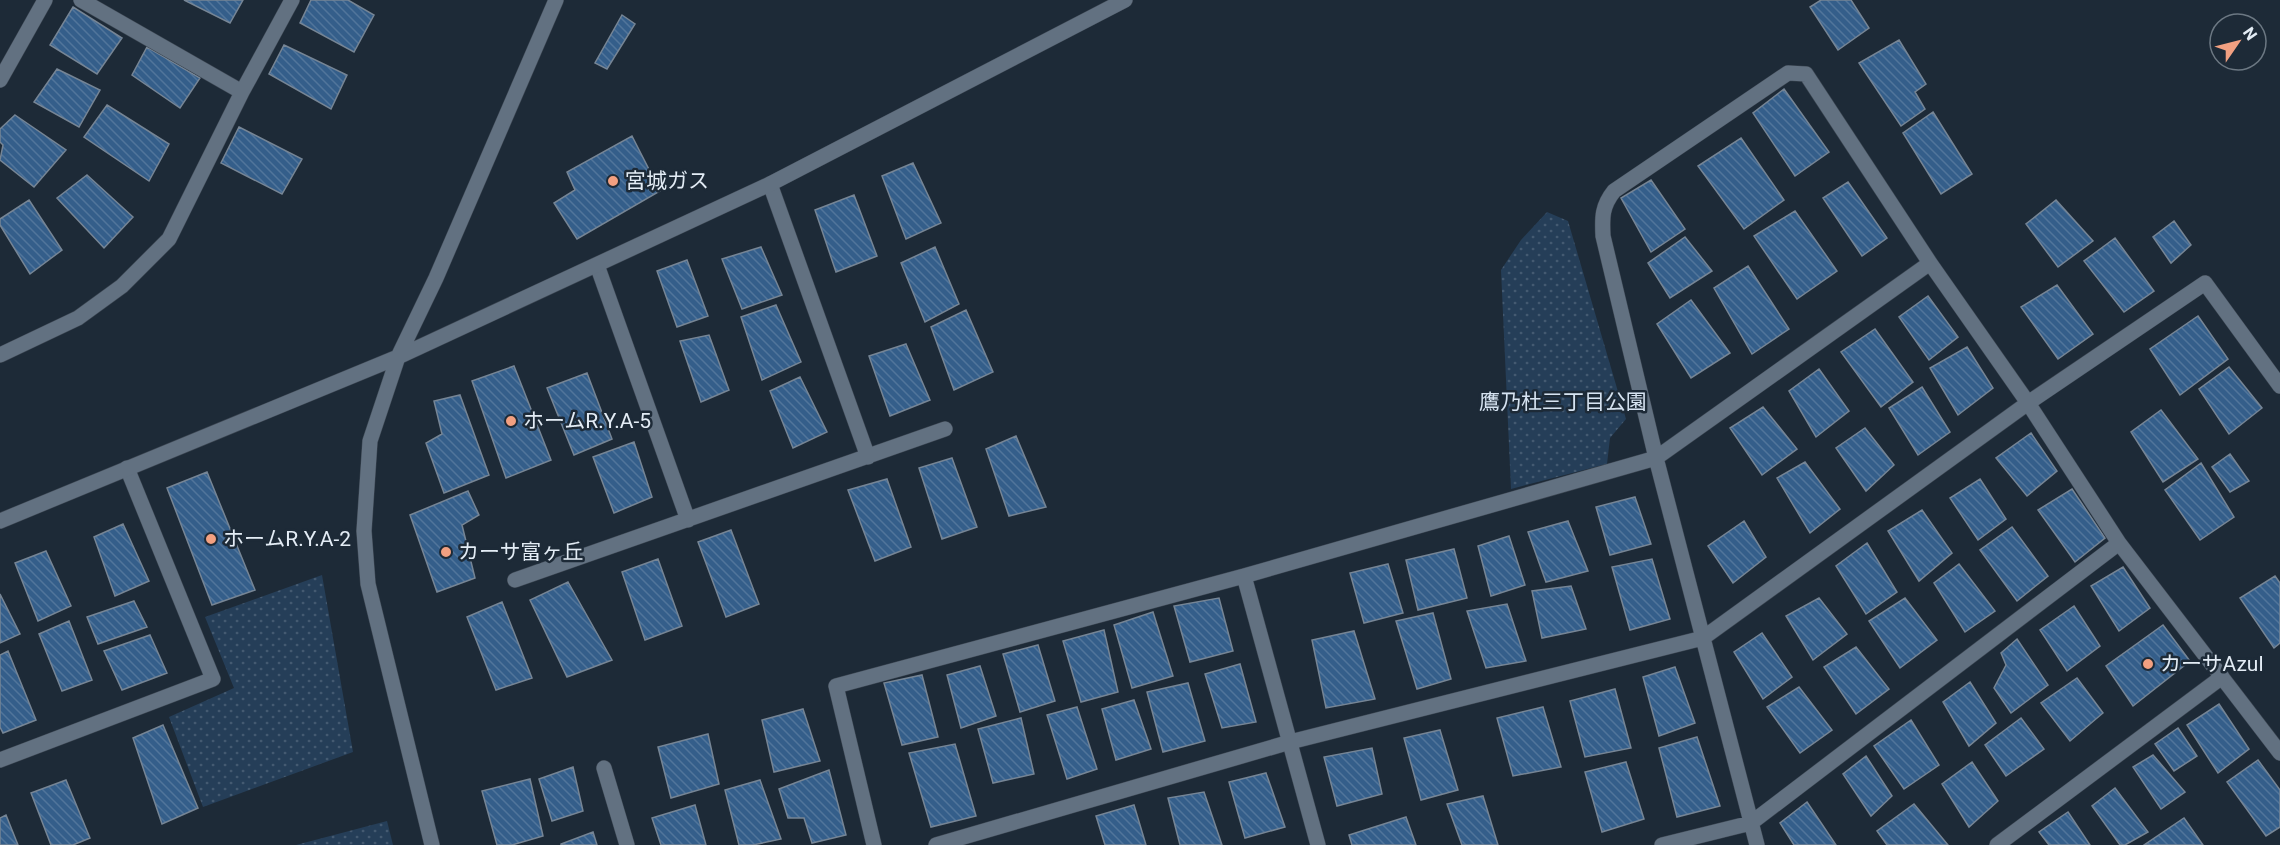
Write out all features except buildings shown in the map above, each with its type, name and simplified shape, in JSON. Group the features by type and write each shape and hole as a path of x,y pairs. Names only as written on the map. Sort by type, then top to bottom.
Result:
{"street":[{"path":"0,80 45,0"},
{"path":"81,0 242,92"},
{"path":"0,355 78,318 122,286 170,239 242,92 292,0"},
{"path":"432,845 368,584 364,531 370,441 398,357 436,278 556,0"},
{"path":"0,521 398,357 597,265 770,184 1125,0"},
{"path":"1757,845 1656,458 1603,236 1604,204 1614,191 1788,73 1806,74 1930,263 2028,403 2119,543 2280,753"},
{"path":"770,184 868,456"},
{"path":"874,845 836,686 1244,576 1656,458 1930,263"},
{"path":"597,265 688,520"},
{"path":"936,845 1290,742 1703,638 2028,403 2205,283 2280,386"},
{"path":"515,580 945,429"},
{"path":"0,760 213,678 128,468"},
{"path":"1662,845 1751,823 2119,543"},
{"path":"1244,576 1318,845"},
{"path":"1997,845 2222,677"},
{"path":"604,768 627,845"}],"green space":[{"name":"鷹乃杜三丁目公園","path":"1547,212 1568,221 1626,419 1610,438 1607,464 1511,489 1501,270 1521,240"},
{"path":"322,575 353,752 203,807 169,717 234,688 205,617"},
{"path":"387,821 393,845 296,845"}],"place":[{"name":"宮城ガス","path":"613,181"},
{"name":"ホームR.Y.A-5","path":"511,421"},
{"name":"ホームR.Y.A-2","path":"211,539"},
{"name":"カーサ富ヶ丘","path":"446,552"},
{"name":"カーサAzul","path":"2148,664"}]}
